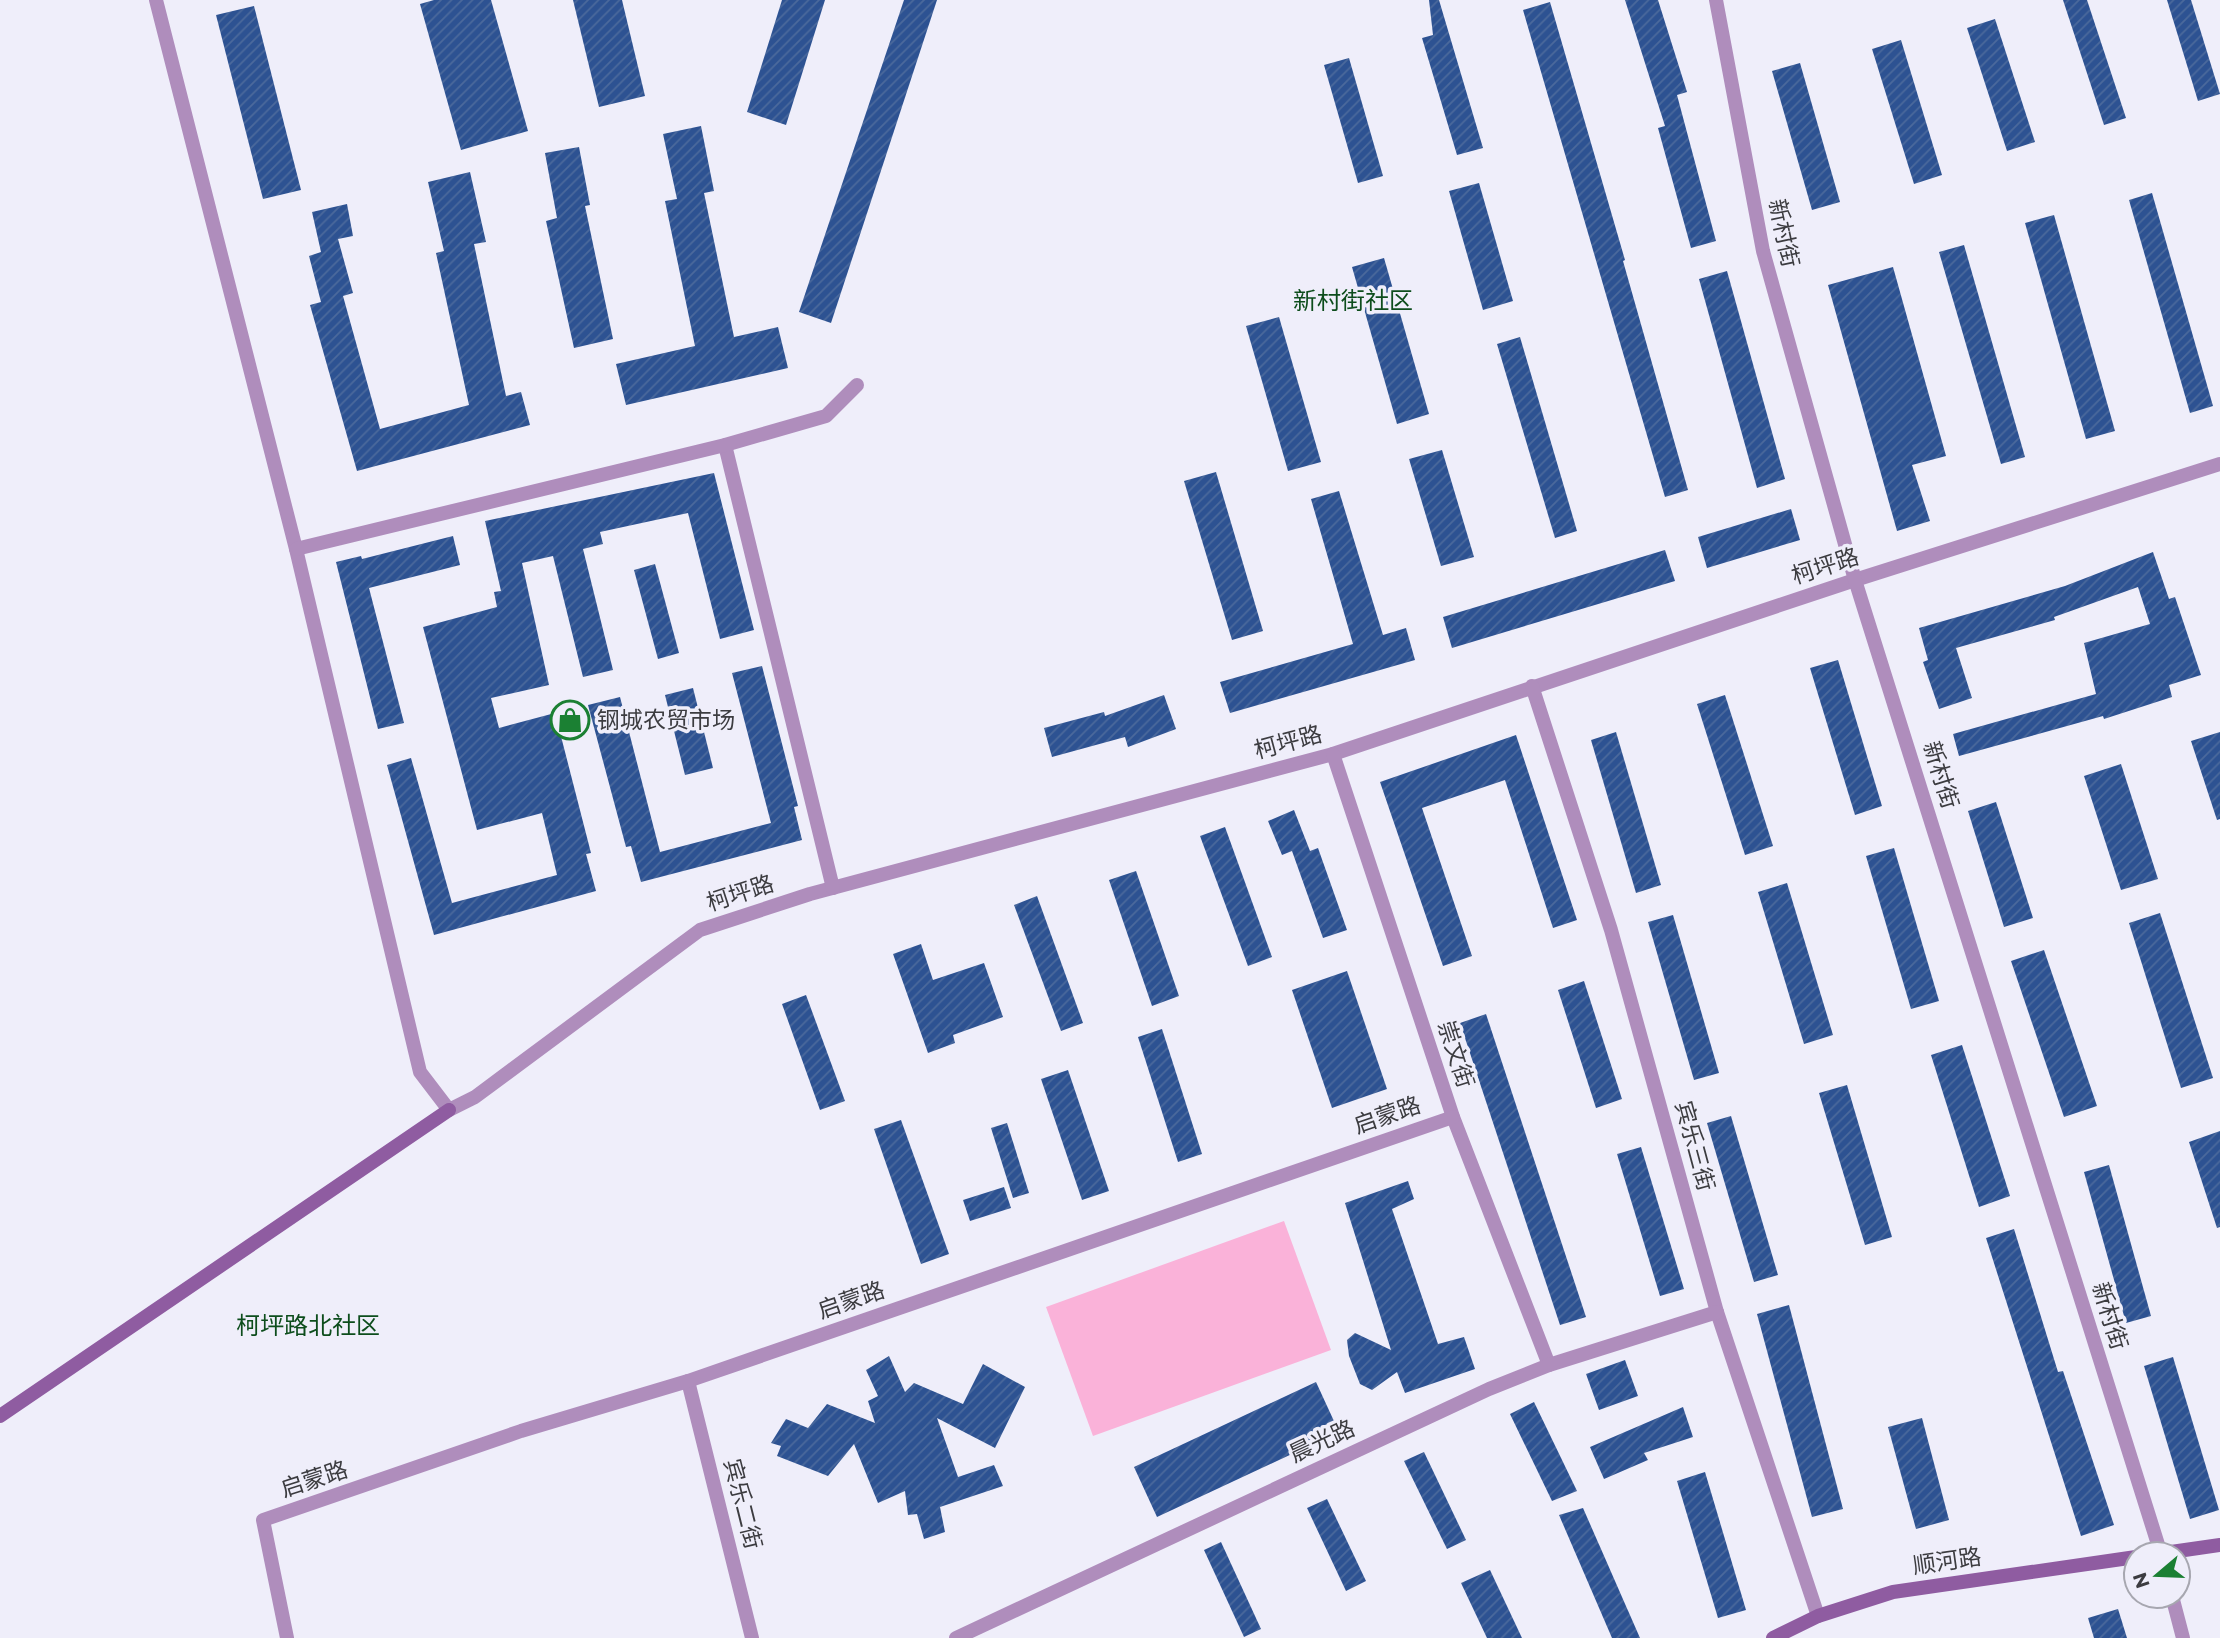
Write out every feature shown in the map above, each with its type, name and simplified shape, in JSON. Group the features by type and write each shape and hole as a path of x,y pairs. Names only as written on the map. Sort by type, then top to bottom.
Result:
{"street":[{"path":"0,1416 449,1110 420,1072 296,549 156,0"},
{"name":"新村街","path":"1716,0 1763,251 1855,580 2156,1540"},
{"path":"296,549 725,445 826,416 857,386"},
{"path":"725,445 834,888"},
{"name":"柯坪路","path":"449,1110 475,1097 700,930 834,888 1333,754 1855,580 2220,464"},
{"name":"宾乐三街","path":"1531,686 1611,930 1717,1312 1818,1616"},
{"name":"崇文街","path":"1333,754 1453,1116 1549,1365"},
{"name":"启蒙路","path":"287,1638 263,1520 521,1431 688,1381 1453,1116"},
{"name":"晨光路","path":"956,1638 1239,1504 1549,1365 1717,1312"},
{"name":"宾乐二街","path":"688,1381 752,1638"},
{"path":"2192,1549 2220,1545"},
{"name":"顺河路","path":"1773,1638 1818,1616 1893,1592 2122,1559"},
{"path":"2176,1610 2183,1638"}],"shaded area":[{"path":"1284,1221 1331,1350 1093,1436 1046,1307"}],"building":[{"path":"434,0 491,0 528,131 461,150 420,4"},
{"path":"573,0 622,0 645,96 599,107"},
{"path":"782,0 825,0 786,125 747,112"},
{"path":"904,0 937,0 831,323 799,312"},
{"path":"1429,0 1439,0 1483,148 1457,155 1422,38 1433,35"},
{"path":"1625,0 1658,0 1687,92 1677,95 1716,241 1691,248 1658,128 1665,126"},
{"path":"2063,0 2087,0 2126,118 2104,125"},
{"path":"2167,0 2191,0 2220,94 2198,101"},
{"path":"1550,2 1688,490 1665,497 1523,10"},
{"path":"254,6 301,190 263,199 216,15"},
{"path":"1995,19 2035,142 2007,151 1967,28"},
{"path":"1901,40 1942,175 1914,184 1872,49"},
{"path":"1349,58 1383,176 1358,183 1324,65"},
{"path":"1800,63 1840,202 1812,210 1772,71"},
{"path":"701,126 714,191 704,193 734,337 778,327 788,368 626,405 616,364 695,346 665,201 677,199 663,134"},
{"path":"579,147 590,205 585,206 613,339 574,348 546,221 557,218 545,153"},
{"path":"470,172 486,242 474,244 506,396 521,392 530,425 357,471 310,305 321,302 309,256 321,252 312,212 347,204 353,236 338,239 353,293 343,296 380,429 469,405 436,253 444,251 428,182"},
{"path":"1479,183 1513,301 1483,310 1449,191"},
{"path":"2152,193 2213,406 2190,413 2129,200"},
{"path":"2054,215 2115,431 2086,439 2025,223"},
{"path":"1964,245 2025,457 2001,464 1939,252"},
{"path":"1384,258 1429,414 1397,424 1352,267"},
{"path":"1893,267 1946,456 1912,465 1930,521 1897,531 1828,285"},
{"path":"1727,271 1785,479 1757,488 1699,279"},
{"path":"1279,317 1321,462 1288,471 1246,326"},
{"path":"1520,337 1577,531 1555,538 1497,344"},
{"path":"1442,450 1474,557 1441,566 1409,459"},
{"path":"1216,472 1263,631 1232,640 1184,481"},
{"path":"714,473 754,630 720,639 688,513 600,532 603,544 583,549 613,670 583,677 553,556 522,563 549,685 491,698 499,728 555,713 591,853 586,854 596,891 434,935 387,765 411,758 452,903 557,875 542,813 477,830 423,627 497,607 494,592 501,591 485,521"},
{"path":"1339,491 1383,635 1406,628 1415,660 1230,713 1220,682 1353,644 1311,499"},
{"path":"1791,509 1800,540 1707,568 1698,537"},
{"path":"453,536 460,565 369,588 404,723 378,729 336,562 361,556 362,559"},
{"path":"1665,550 1675,581 1452,648 1443,617"},
{"path":"2153,552 2169,599 2175,597 2201,675 2169,685 2172,697 2104,719 2103,716 1959,756 1953,734 2096,694 2084,643 2150,624 2138,587 2054,617 2055,620 1956,648 1972,698 1939,709 1923,662 1928,660 1919,628 2065,586"},
{"path":"655,564 679,653 658,659 634,570"},
{"path":"1838,660 1882,806 1855,815 1810,668"},
{"path":"762,666 798,806 794,807 802,840 641,882 631,846 626,847 588,705 620,697 660,852 771,823 732,673"},
{"path":"693,688 713,768 685,775 665,695"},
{"path":"1164,695 1176,729 1128,747 1125,737 1052,757 1044,728 1104,712 1105,716"},
{"path":"1725,695 1773,846 1745,855 1697,704"},
{"path":"1616,732 1661,885 1636,893 1591,740"},
{"path":"2220,732 2220,819 2217,820 2191,741"},
{"path":"1516,735 1577,920 1553,928 1505,780 1422,808 1472,956 1443,966 1380,782"},
{"path":"2121,764 2158,879 2121,890 2084,776"},
{"path":"1996,802 2033,918 2004,927 1968,811"},
{"path":"1294,810 1310,851 1318,848 1347,930 1323,938 1292,851 1282,855 1268,821"},
{"path":"1225,827 1272,957 1248,966 1200,836"},
{"path":"1894,848 1939,1001 1911,1009 1866,856"},
{"path":"1136,871 1179,996 1152,1006 1109,880"},
{"path":"1787,883 1833,1035 1804,1044 1758,892"},
{"path":"1037,896 1083,1023 1061,1031 1014,905"},
{"path":"2160,913 2213,1078 2181,1088 2129,923"},
{"path":"1673,915 1719,1073 1694,1080 1648,922"},
{"path":"921,944 933,980 984,963 1003,1017 953,1035 955,1043 928,1053 893,954"},
{"path":"2044,950 2097,1106 2064,1117 2011,961"},
{"path":"1347,971 1387,1089 1332,1108 1292,990"},
{"path":"1584,981 1622,1099 1596,1108 1558,990"},
{"path":"806,995 845,1101 820,1110 782,1004"},
{"path":"1486,1014 1586,1317 1560,1325 1460,1023"},
{"path":"1162,1029 1202,1154 1178,1162 1138,1037"},
{"path":"1962,1045 2010,1196 1979,1207 1931,1055"},
{"path":"1068,1070 1109,1191 1082,1200 1041,1079"},
{"path":"1847,1085 1892,1237 1865,1245 1819,1093"},
{"path":"1731,1116 1778,1275 1754,1282 1707,1123"},
{"path":"901,1120 949,1254 921,1264 874,1129"},
{"path":"1007,1123 1029,1193 1013,1198 991,1128"},
{"path":"2220,1131 2220,1227 2217,1228 2189,1142"},
{"path":"1641,1147 1684,1289 1660,1296 1617,1154"},
{"path":"2109,1165 2151,1316 2126,1323 2084,1172"},
{"path":"1408,1181 1414,1199 1392,1209 1438,1344 1464,1337 1475,1369 1405,1393 1397,1372 1372,1390 1360,1384 1349,1356 1347,1340 1355,1333 1391,1350 1345,1203"},
{"path":"1004,1187 1011,1208 970,1221 963,1200"},
{"path":"2014,1229 2058,1372 2063,1371 2114,1525 2081,1536 1986,1238"},
{"path":"1789,1305 1843,1509 1812,1517 1757,1314"},
{"path":"889,1356 905,1392 914,1383 963,1404 983,1364 1025,1387 995,1448 937,1418 958,1477 994,1465 1003,1486 940,1507 945,1532 924,1539 917,1514 908,1515 905,1491 878,1503 854,1444 828,1476 777,1456 781,1446 771,1443 786,1419 808,1428 827,1404 875,1423 868,1401 878,1396 866,1370"},
{"path":"2173,1357 2219,1510 2190,1519 2144,1366"},
{"path":"1625,1360 1638,1396 1599,1410 1586,1374"},
{"path":"1316,1382 1339,1432 1157,1517 1134,1467"},
{"path":"1534,1402 1577,1491 1552,1501 1510,1414"},
{"path":"1683,1407 1693,1437 1644,1453 1648,1460 1604,1479 1590,1447"},
{"path":"1922,1418 1949,1520 1916,1529 1888,1427"},
{"path":"1424,1452 1466,1540 1447,1549 1404,1461"},
{"path":"1705,1472 1746,1610 1718,1618 1677,1481"},
{"path":"1327,1499 1366,1581 1346,1591 1307,1508"},
{"path":"1583,1508 1640,1638 1612,1638 1559,1515"},
{"path":"1221,1542 1261,1629 1244,1637 1204,1550"},
{"path":"1490,1570 1522,1638 1487,1638 1461,1583"},
{"path":"2118,1609 2127,1638 2094,1638 2088,1618"}],"place":[{"name":"钢城农贸市场","path":"570,720"}],"district":[{"name":"新村街社区","path":"1353,300"},
{"name":"柯坪路北社区","path":"308,1325"}]}
